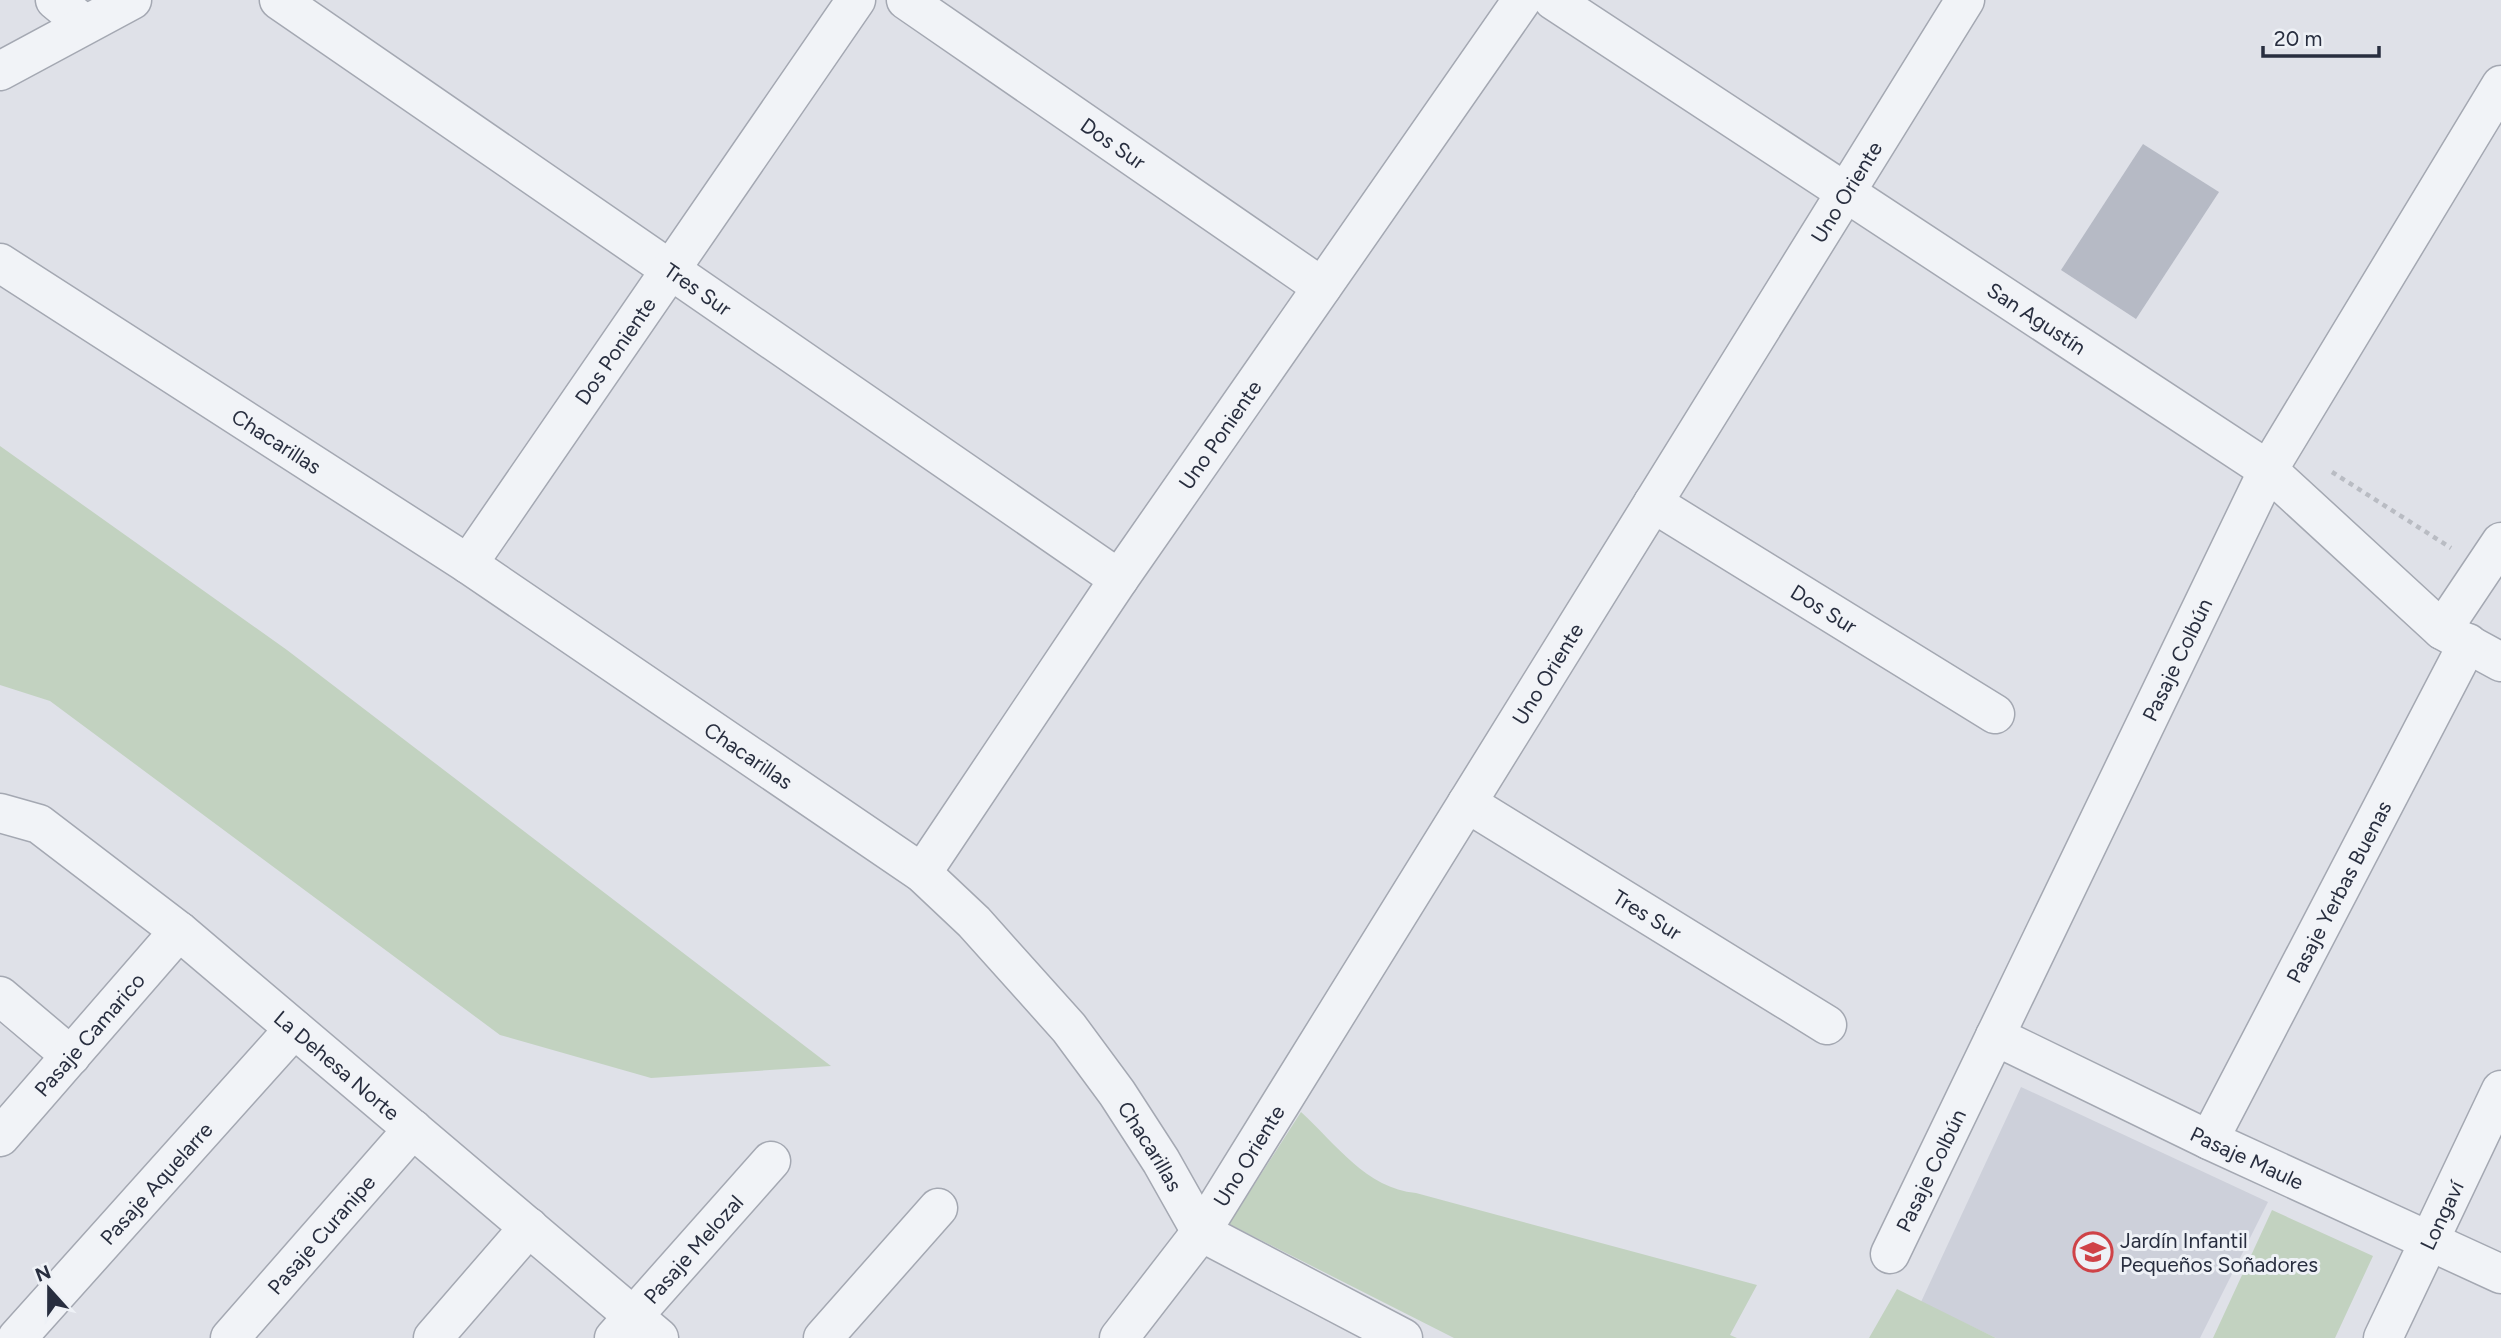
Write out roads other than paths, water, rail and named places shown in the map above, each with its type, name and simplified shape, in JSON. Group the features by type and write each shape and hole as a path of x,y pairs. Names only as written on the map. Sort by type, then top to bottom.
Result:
{"street":[{"path":"55,0 84,24"},
{"path":"0,71 132,0"},
{"name":"Tres Sur","path":"279,0 1119,579"},
{"name":"Dos Poniente","path":"468,564 856,0"},
{"name":"Dos Sur","path":"906,0 1322,287"},
{"name":"Uno Poniente","path":"922,873 1119,579 1522,0"},
{"name":"San Agustín","path":"1553,0 1845,192 2276,456 2455,636 2501,662"},
{"name":"Uno Oriente","path":"1119,1338 1201,1232 1965,0"},
{"name":"Pasaje Colbún","path":"1890,1254 2276,456 2501,85"},
{"name":"Chacarillas","path":"0,262 468,564 922,873 974,922 1069,1028 1117,1093 1161,1161 1201,1232"},
{"name":"Dos Sur","path":"1653,503 1995,714"},
{"name":"Pasaje Yerbas Buenas","path":"2209,1140 2492,555"},
{"name":"Tres Sur","path":"1467,803 1827,1024"},
{"name":"La Dehesa Norte","path":"0,813 39,824 179,931 529,1227 635,1331"},
{"name":"Pasaje Camarico","path":"0,1137 179,931"},
{"path":"0,996 71,1056"},
{"name":"Pasaje Aquelarre","path":"17,1338 295,1029"},
{"name":"Pasaje Maule","path":"1995,1036 2209,1140 2501,1274"},
{"name":"Longaví","path":"2383,1338 2501,1090"},
{"name":"Pasaje Curanipe","path":"230,1338 413,1129"},
{"name":"Pasaje Melozal","path":"635,1331 771,1161"},
{"path":"823,1338 938,1208"},
{"path":"433,1338 529,1227"},
{"path":"1201,1232 1403,1338"}],"place":[{"name":"Jardín Infantil Pequeños Soñadores","path":"2093,1252"}]}
